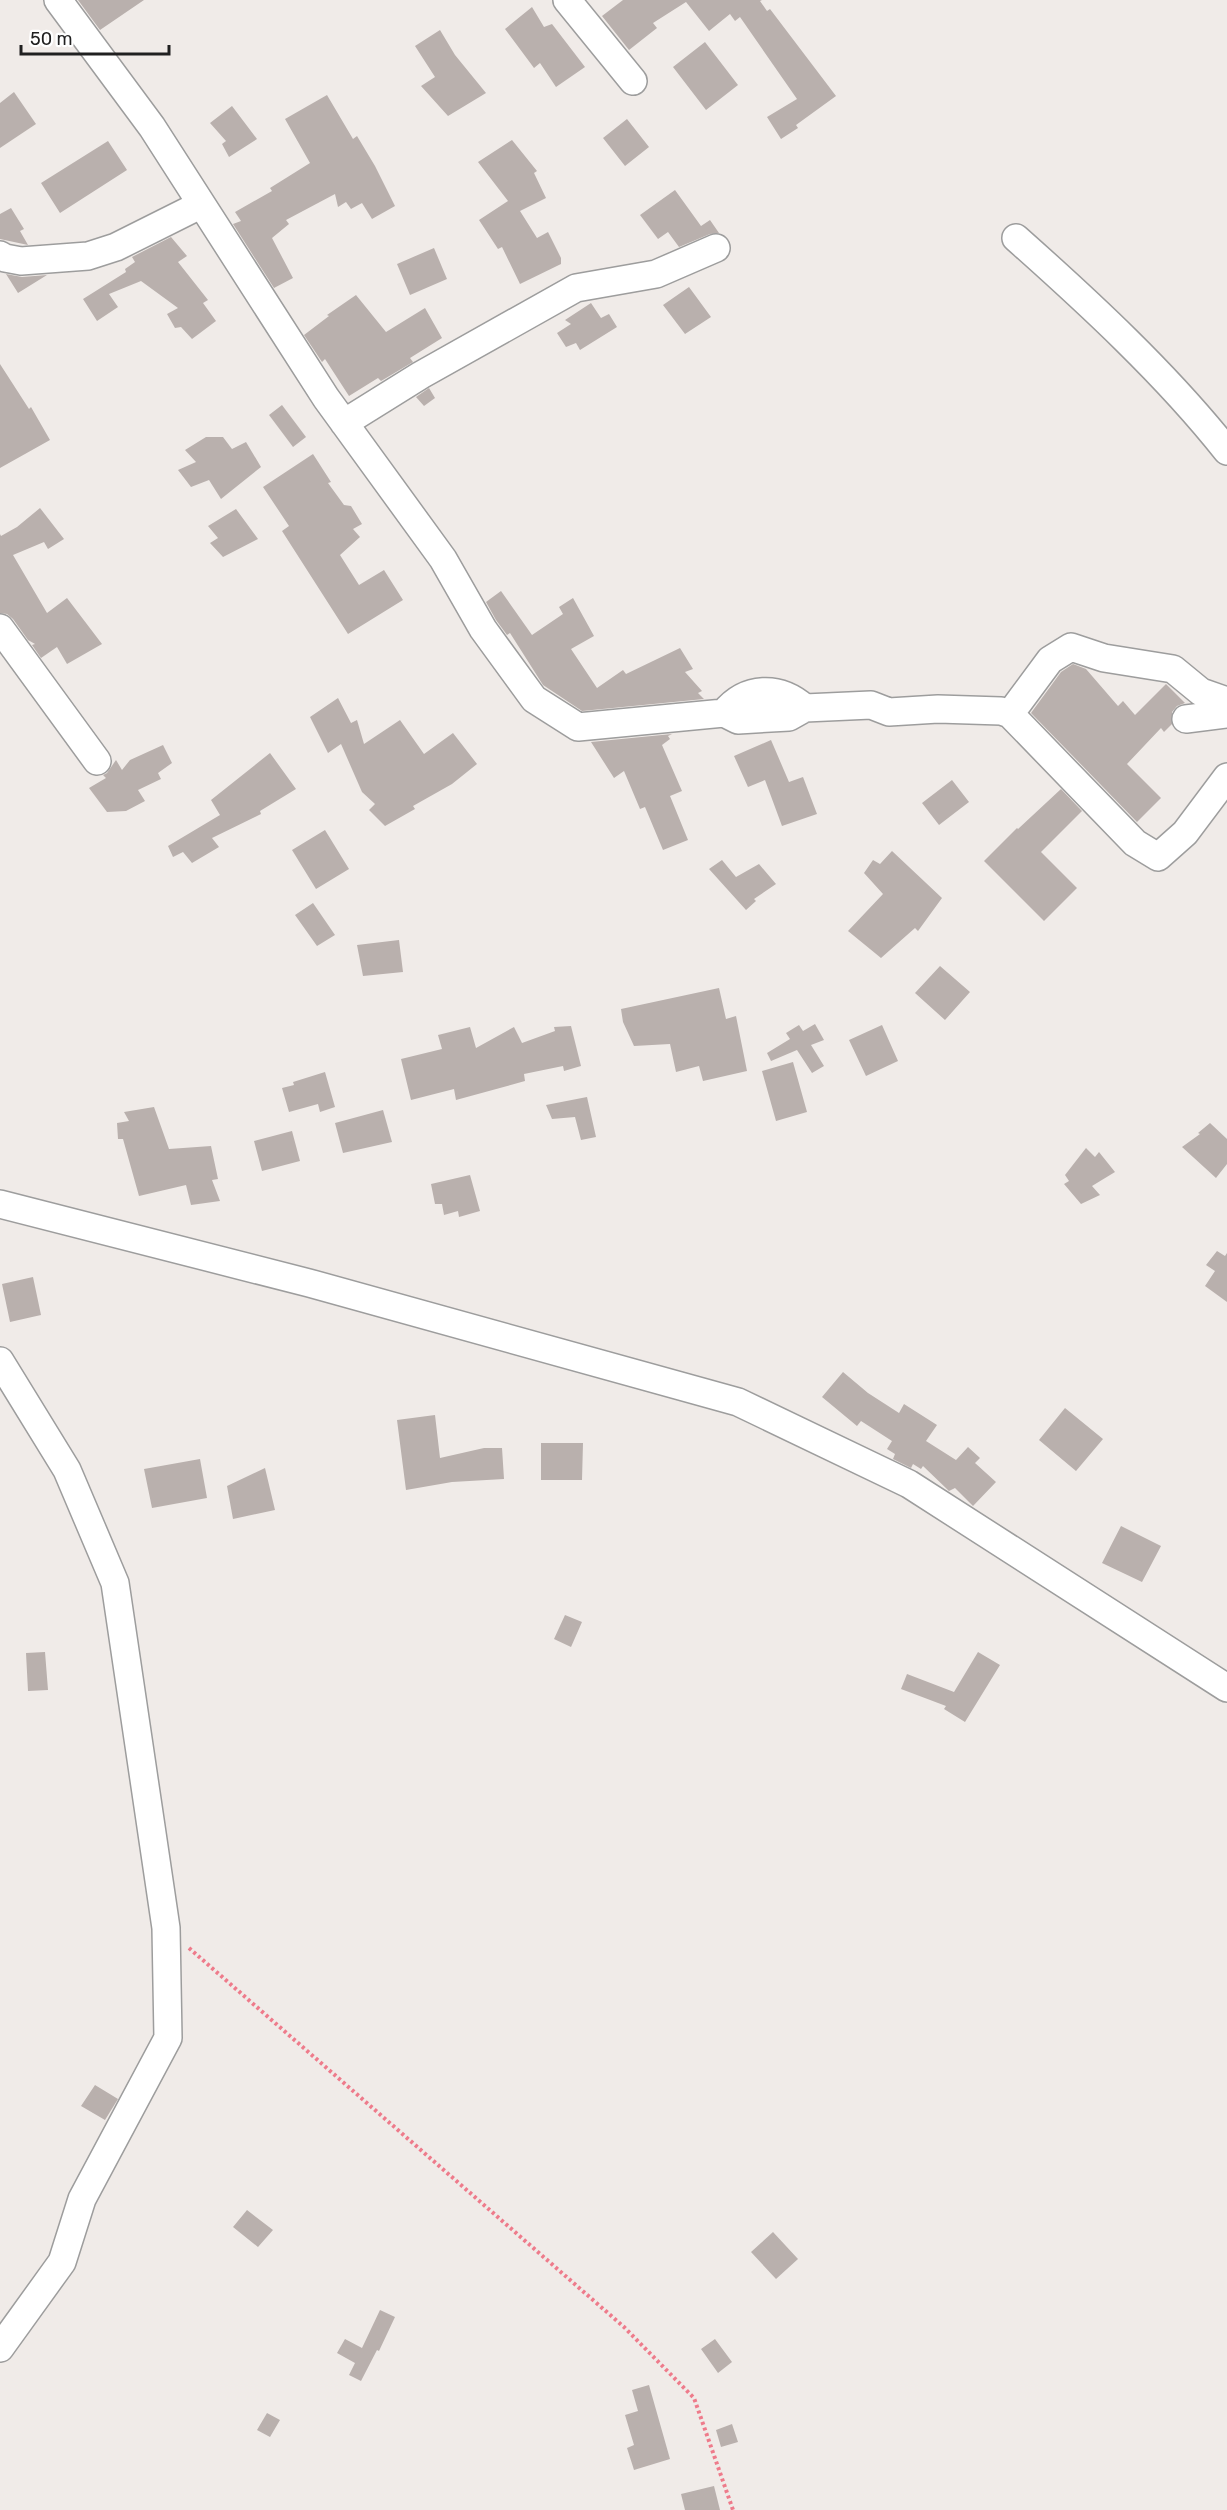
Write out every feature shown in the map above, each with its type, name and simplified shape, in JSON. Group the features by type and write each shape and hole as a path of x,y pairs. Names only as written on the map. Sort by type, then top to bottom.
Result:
{"street":[{"path":"58,0 152,127 200,205 344,423 443,558 483,629 534,699 578,727 724,713 738,720 789,717 805,708 871,705 889,712 938,710 1005,712 1134,843 1158,857 1185,833 1227,777"},
{"path":"567,0 633,81"},
{"path":"0,255 21,261 88,256 116,247 200,205"},
{"path":"1016,238 1082,298 1203,420 1227,450"},
{"path":"344,423 421,375 576,288 656,274 716,248"},
{"path":"0,628 97,761"},
{"path":"1005,712 1050,660 1071,646 1104,658 1173,669 1201,692 1227,701"},
{"path":"1186,719 1227,714"},
{"path":"0,1204 320,1286 738,1402 909,1484 1227,1688"},
{"path":"0,1361 67,1470 115,1583 166,1928 168,2038 82,2199 62,2262 0,2348"}],"path":[{"path":"166,1928 624,2327 694,2398 733,2510"}],"building":[{"path":"78,0 144,0 100,30"},
{"path":"623,0 762,0 760,1 767,11 770,9 836,96 796,125 798,128 781,139 767,117 797,99 740,17 735,21 730,14 709,31 686,2 653,23 657,28 629,50 602,16"},
{"path":"532,7 544,27 552,24 585,67 556,87 540,63 534,68 505,29"},
{"path":"440,30 455,55 486,93 448,116 421,86 435,77 415,46"},
{"path":"705,42 738,85 706,110 673,67"},
{"path":"14,92 36,124 0,148 0,103"},
{"path":"327,95 353,139 357,136 395,206 372,219 362,203 351,209 346,202 338,207 335,194 286,220 289,224 272,238 293,278 274,288 233,224 241,221 235,212 272,191 270,188 310,163 285,119"},
{"path":"232,106 257,139 229,157 222,144 226,141 210,123"},
{"path":"627,119 649,147 625,166 603,138"},
{"path":"512,140 537,171 534,173 546,198 520,211 537,238 548,232 561,258 561,264 520,284 502,247 498,249 479,220 508,201 478,162"},
{"path":"108,141 127,170 60,213 41,183"},
{"path":"675,190 701,226 710,220 719,233 710,234 679,247 668,232 658,239 640,215"},
{"path":"11,208 24,229 20,231 28,245 0,239 0,214"},
{"path":"171,237 187,256 178,262 208,300 203,303 216,321 192,339 181,327 175,328 167,314 178,308 141,281 109,294 118,307 97,321 83,299 126,272 125,269 135,262 132,257"},
{"path":"434,248 447,279 410,295 397,264"},
{"path":"6,274 22,277 47,275 18,293"},
{"path":"689,287 711,317 685,334 663,305"},
{"path":"356,295 386,332 425,308 442,338 410,358 413,362 381,381 378,378 349,396 325,359 322,362 304,335 329,316 327,315"},
{"path":"591,303 601,318 609,314 617,327 580,350 576,343 566,347 557,333 571,324 565,320"},
{"path":"0,364 29,409 31,407 50,440 0,468"},
{"path":"429,388 435,398 424,406 416,397"},
{"path":"282,405 306,437 293,447 269,415"},
{"path":"206,437 223,437 232,449 246,442 261,467 221,499 209,480 191,487 178,470 196,462 185,450"},
{"path":"313,454 331,482 328,483 344,505 351,506 362,524 353,529 360,537 340,555 359,585 384,570 403,600 348,634 282,531 289,526 263,487"},
{"path":"40,508 64,539 48,549 44,542 13,555 47,613 67,598 102,644 67,664 57,647 41,658 32,645 35,644 28,640 13,619 7,614 0,613 0,534 1,536 17,527"},
{"path":"236,509 258,539 223,557 210,543 218,538 208,526"},
{"path":"501,591 532,635 563,614 559,607 573,598 594,636 571,649 597,688 623,670 626,674 680,648 693,669 685,672 702,691 698,693 704,699 582,711 543,685 510,633 507,635 496,620 486,602"},
{"path":"1073,664 1086,669 1118,706 1123,701 1135,715 1166,684 1185,703 1177,706 1172,712 1172,724 1164,732 1161,728 1127,764 1161,798 1137,822 1031,713 1061,672"},
{"path":"338,698 351,723 357,720 364,744 400,720 424,754 453,733 477,764 452,784 413,806 415,809 385,826 369,810 375,804 362,792 341,744 328,753 310,717"},
{"path":"672,734 668,736 670,739 662,745 682,791 670,796 688,840 663,850 645,807 640,809 624,771 614,778 591,742"},
{"path":"771,740 789,782 803,777 817,814 782,826 765,780 748,787 734,756"},
{"path":"163,745 172,763 158,773 161,779 138,790 145,801 126,811 107,812 89,788 106,778 103,775 116,760 122,770 130,760"},
{"path":"270,753 296,789 260,811 261,814 212,838 219,847 192,863 183,852 173,857 168,846 220,815 211,800"},
{"path":"952,780 969,802 939,825 922,803"},
{"path":"1061,789 1082,811 1041,852 1077,888 1044,921 984,861"},
{"path":"325,830 349,869 316,889 292,850"},
{"path":"892,851 942,898 918,931 915,928 881,958 848,931 883,894 864,873 873,860 880,864"},
{"path":"722,860 736,877 759,864 776,884 754,899 756,901 746,910 709,869"},
{"path":"313,903 335,935 317,946 295,915"},
{"path":"399,940 403,972 363,976 357,945"},
{"path":"940,966 970,992 945,1020 915,993"},
{"path":"719,988 726,1019 736,1016 747,1071 703,1081 699,1066 676,1072 670,1044 634,1046 623,1022 621,1009"},
{"path":"815,1024 824,1040 811,1045 824,1066 812,1073 797,1050 771,1061 767,1053 790,1039 786,1033 799,1025 803,1031"},
{"path":"882,1025 898,1061 866,1076 849,1040"},
{"path":"571,1026 581,1066 564,1071 563,1066 524,1074 525,1081 456,1100 454,1089 411,1100 401,1059 442,1049 438,1035 470,1027 476,1048 514,1027 522,1043 555,1031 554,1027"},
{"path":"793,1062 807,1112 776,1121 762,1071"},
{"path":"325,1072 335,1107 320,1112 318,1104 289,1112 282,1088"},
{"path":"587,1097 596,1137 581,1140 575,1117 552,1119 546,1105"},
{"path":"154,1107 169,1149 211,1146 218,1179 212,1180 220,1201 191,1205 186,1185 139,1196 123,1139 118,1139 117,1123 129,1121 124,1112"},
{"path":"383,1110 392,1142 343,1153 335,1123"},
{"path":"1210,1123 1227,1139 1227,1164 1216,1178 1182,1147 1200,1134 1198,1133"},
{"path":"292,1131 300,1161 262,1171 254,1141"},
{"path":"1086,1148 1095,1157 1099,1152 1115,1172 1092,1186 1100,1195 1081,1204 1064,1184 1069,1181 1065,1175"},
{"path":"470,1175 480,1211 459,1217 458,1211 444,1215 442,1204 435,1204 431,1184"},
{"path":"1217,1251 1225,1256 1227,1253 1227,1302 1205,1286 1215,1271 1206,1265"},
{"path":"33,1277 41,1315 10,1322 2,1284"},
{"path":"843,1372 868,1393 899,1413 904,1404 937,1425 926,1441 956,1460 968,1447 980,1458 975,1463 996,1482 973,1506 955,1488 949,1491 923,1466 921,1469 913,1464 911,1468 893,1459 895,1454 887,1449 892,1441 861,1421 857,1426 822,1397"},
{"path":"1065,1408 1103,1439 1076,1471 1039,1440"},
{"path":"435,1415 440,1458 484,1448 502,1448 504,1479 452,1482 406,1490 397,1420"},
{"path":"541,1443 583,1443 582,1480 541,1480"},
{"path":"200,1459 207,1498 152,1508 144,1469"},
{"path":"265,1468 275,1510 233,1519 227,1486"},
{"path":"1121,1526 1161,1546 1142,1582 1102,1563"},
{"path":"565,1615 582,1622 571,1647 554,1639"},
{"path":"45,1652 48,1690 28,1691 26,1653"},
{"path":"978,1652 1000,1665 965,1722 944,1709 946,1706 901,1689 907,1674 954,1692"},
{"path":"95,2085 118,2099 105,2120 81,2106"},
{"path":"247,2210 273,2230 258,2247 233,2227"},
{"path":"773,2232 798,2259 776,2279 751,2252"},
{"path":"380,2310 395,2317 379,2351 377,2350 361,2381 349,2375 355,2363 337,2353 345,2339 362,2348"},
{"path":"715,2339 732,2362 718,2373 701,2349"},
{"path":"649,2385 670,2459 634,2470 627,2448 634,2445 625,2415 638,2411 632,2390"},
{"path":"267,2413 280,2420 270,2437 257,2430"},
{"path":"732,2424 738,2442 721,2447 716,2430"},
{"path":"714,2486 720,2510 685,2510 681,2494"}]}
